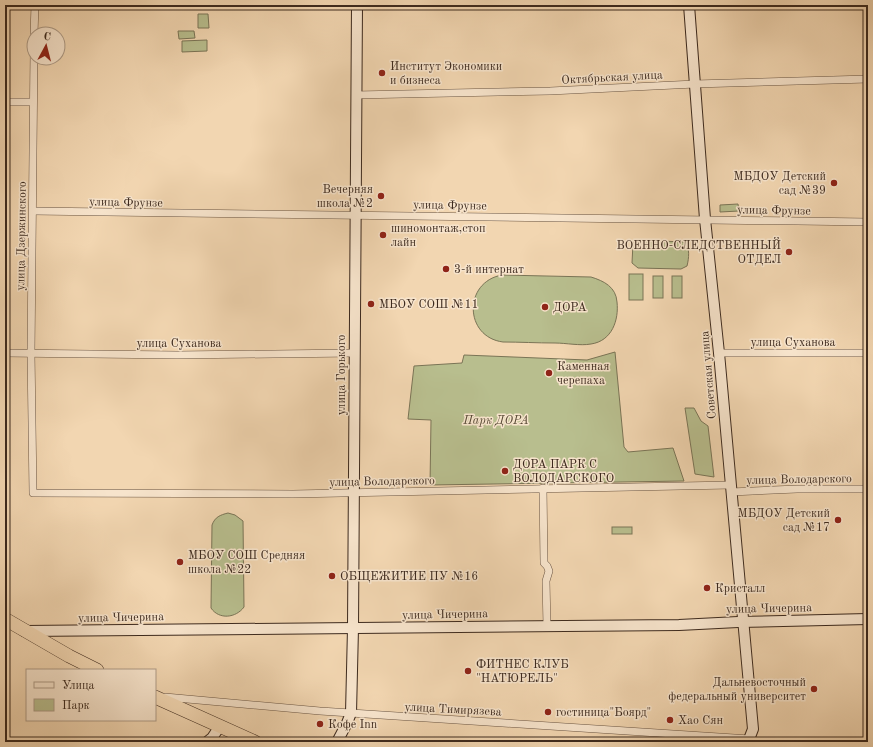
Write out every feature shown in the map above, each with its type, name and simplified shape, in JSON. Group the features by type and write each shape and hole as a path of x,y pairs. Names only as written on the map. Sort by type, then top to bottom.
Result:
{"highway":[{"path":"5,619 95,669"},
{"path":"156,697 256,742"}],"main road":[{"name":"улица Горького","path":"337,742 351,713 353,628 357,5"},
{"name":"Советская улица","path":"689,5 705,219 719,353 753,729 750,740"},
{"name":"улица Чичерина","path":"23,630 679,625 868,619"},
{"path":"206,742 212,738 220,726"}],"street":[{"path":"34,26 35,5"},
{"name":"улица Дзержинского","path":"33,493 31,354 34,66"},
{"name":"Октябрьская улица","path":"356,95 542,92 695,84 868,78"},
{"path":"5,102 33,102"},
{"name":"улица Фрунзе","path":"33,211 868,222"},
{"name":"улица Суханова","path":"5,353 184,355 354,353"},
{"name":"улица Суханова","path":"719,353 868,353"},
{"path":"543,488 544,564 547,566 549,571 546,581 547,626"},
{"name":"улица Володарского","path":"33,493 293,494 543,488 868,489"},
{"name":"улица Тимирязева","path":"156,697 351,713 750,740"}],"green space":[{"path":"198,14 208,14 209,28 198,28"},
{"path":"178,31 194,31 195,38 179,39"},
{"path":"207,40 207,51 182,52 182,41"},
{"path":"738,204 739,211 720,212 720,205"},
{"path":"635,240 685,242 689,253 687,266 681,269 638,268 632,263 633,243"},
{"path":"629,274 643,274 643,300 629,300"},
{"name":"ДОРА","path":"502,275 591,277 600,280 612,289 616,297 617,316 613,329 604,339 587,345 503,342 490,338 481,330 475,320 473,309 475,298 480,288 489,280"},
{"path":"653,276 663,276 663,298 653,298"},
{"path":"672,276 682,276 682,298 672,298"},
{"name":"Парк ДОРА","path":"615,352 624,447 628,452 673,448 684,481 430,485 431,420 408,419 414,366 462,363 464,355 587,360"},
{"path":"685,408 694,408 701,421 708,426 714,477 695,474"},
{"path":"228,513 235,515 243,521 244,607 237,613 223,616 214,612 211,608 212,525 218,517"},
{"path":"612,527 632,527 632,534 612,534"}],"place":[{"name":"Институт Экономики и бизнеса","path":"382,73"},
{"name":"МБДОУ Детский сад №39","path":"834,183"},
{"name":"Вечерняя школа №2","path":"381,196"},
{"name":"шиномонтаж,стоп лайн","path":"383,235"},
{"name":"ВОЕННО-СЛЕДСТВЕННЫЙ ОТДЕЛ","path":"789,252"},
{"name":"3-й интернат","path":"446,269"},
{"name":"МБОУ СОШ №11","path":"371,304"},
{"name":"ДОРА","path":"545,307"},
{"name":"Каменная черепаха","path":"549,373"},
{"name":"ДОРА ПАРК С ВОЛОДАРСКОГО","path":"505,471"},
{"name":"МБДОУ Детский сад №17","path":"838,520"},
{"name":"МБОУ СОШ Средняя школа №22","path":"180,562"},
{"name":"ОБЩЕЖИТИЕ ПУ №16","path":"332,576"},
{"name":"Кристалл","path":"707,588"},
{"name":"ФИТНЕС КЛУБ \"НАТЮРЕЛЬ\"","path":"468,671"},
{"name":"Дальневосточный федеральный университет","path":"814,689"},
{"name":"гостиница\"Боярд\"","path":"548,712"},
{"name":"Хао Сян","path":"670,720"},
{"name":"Кофе Inn","path":"320,724"}]}
